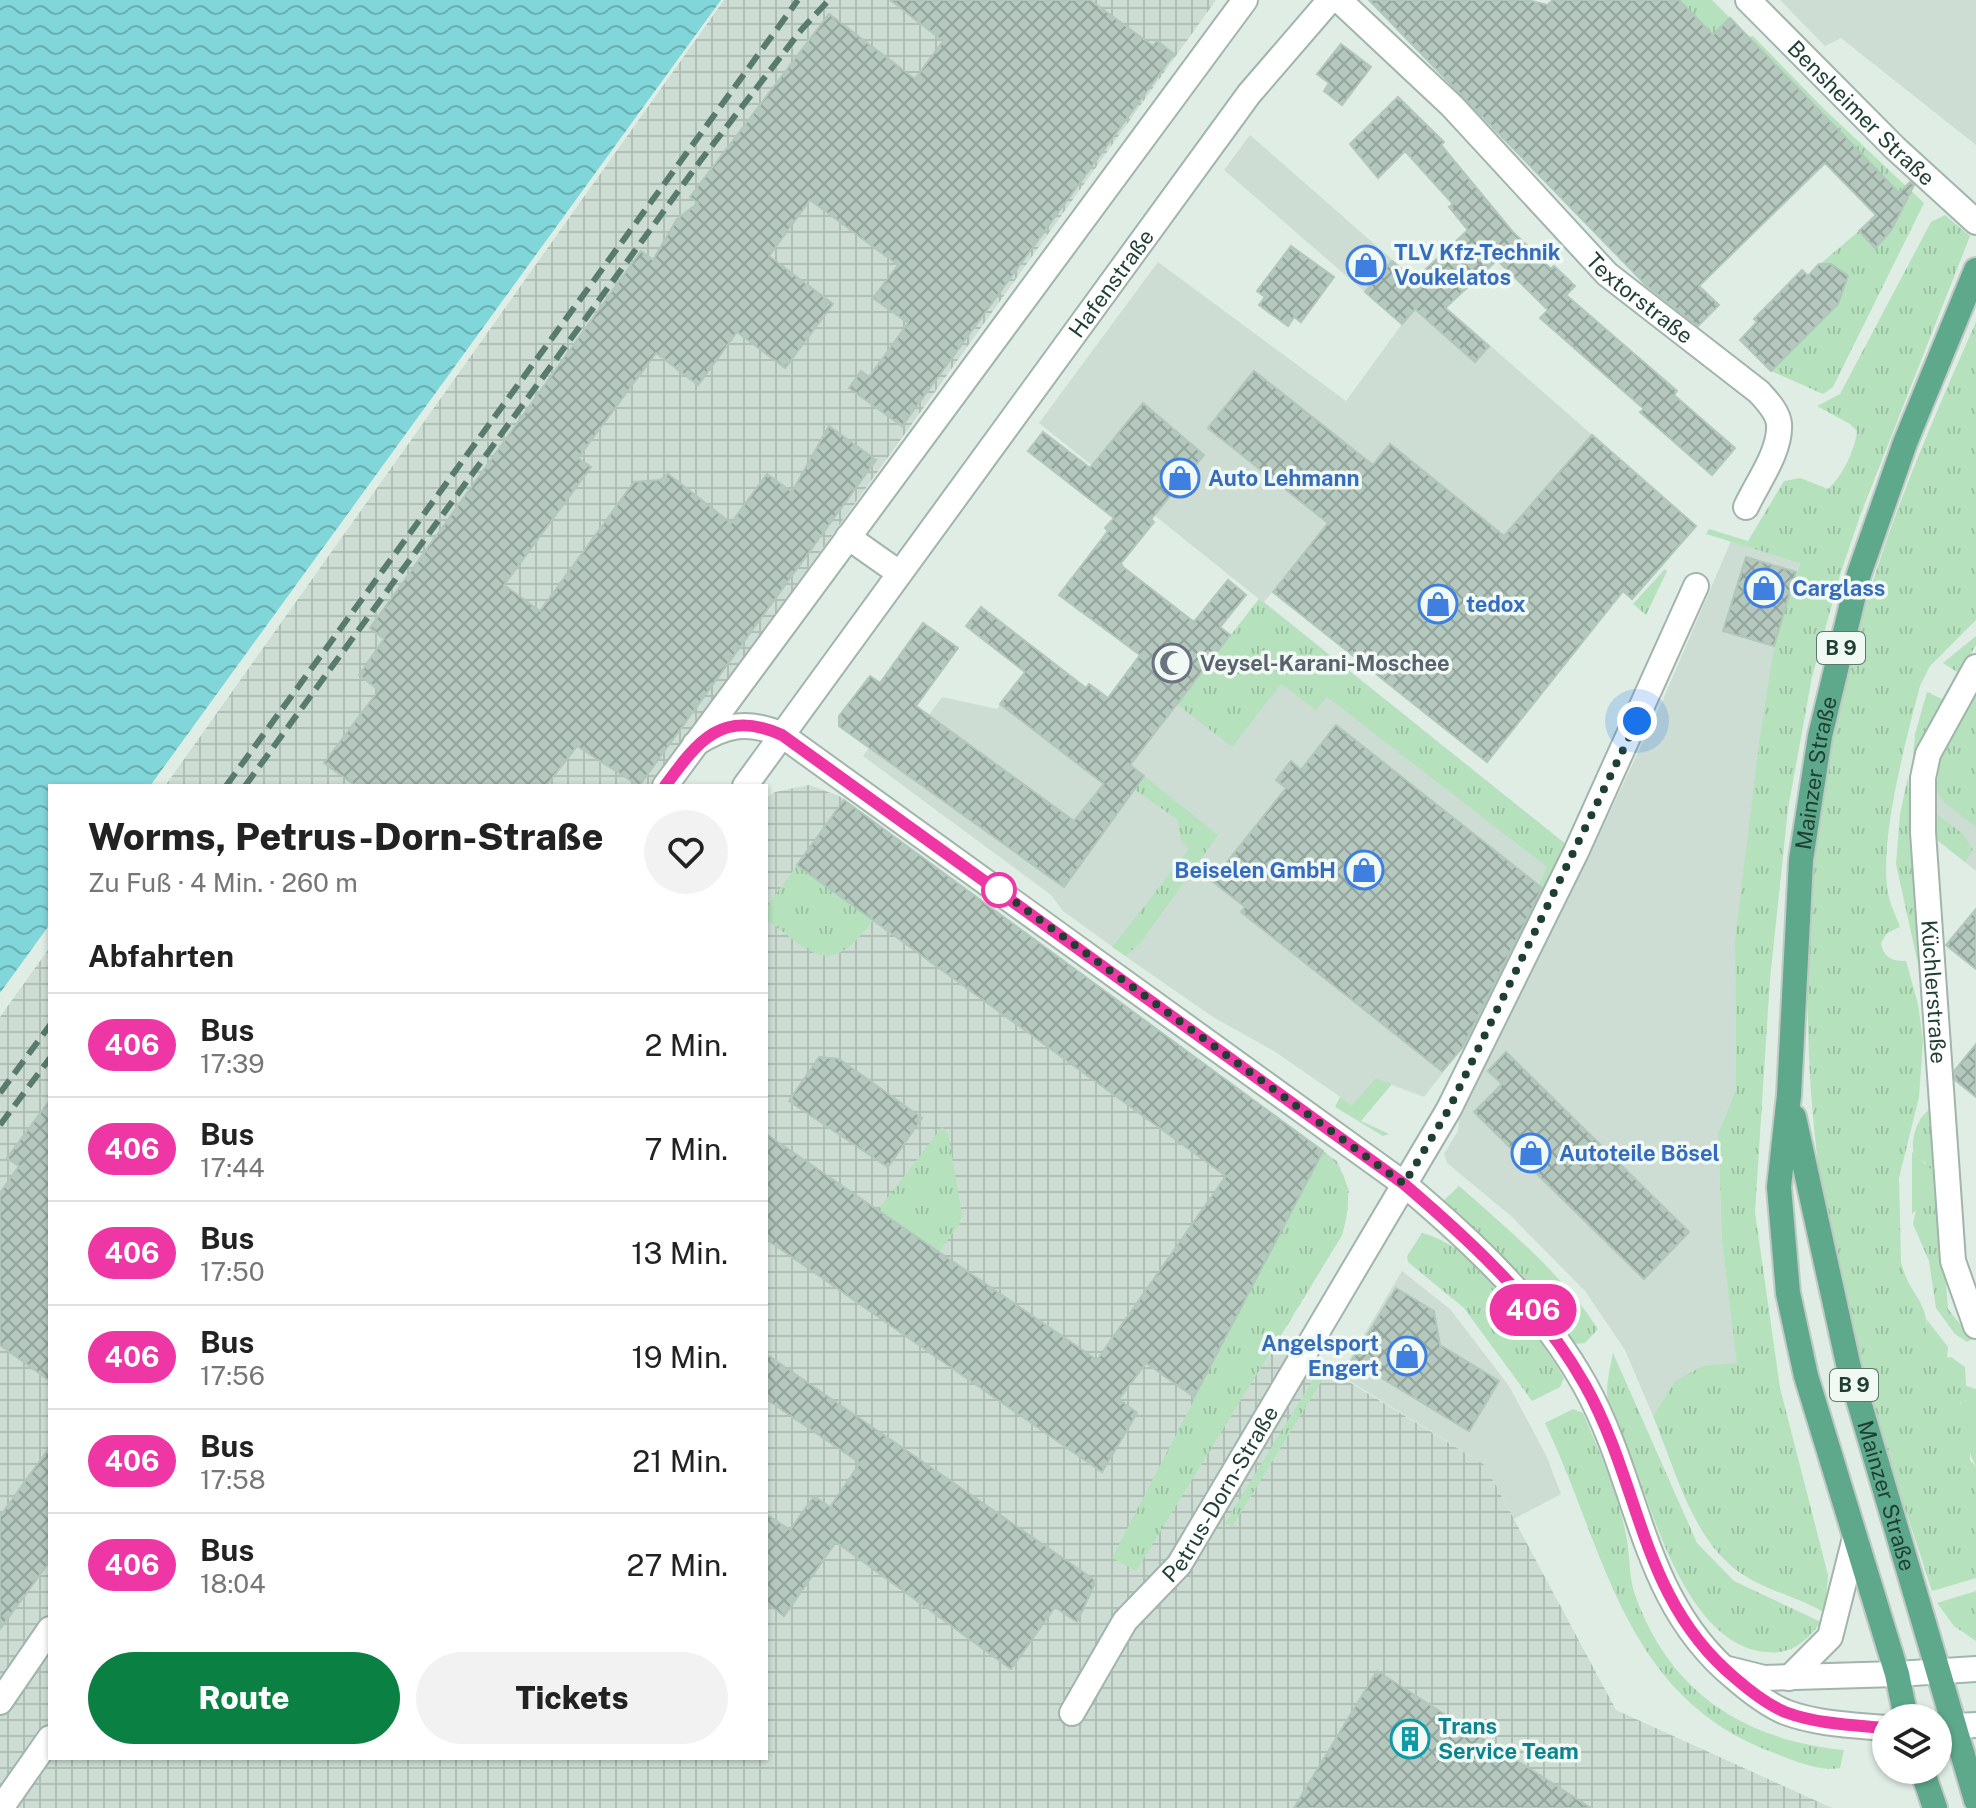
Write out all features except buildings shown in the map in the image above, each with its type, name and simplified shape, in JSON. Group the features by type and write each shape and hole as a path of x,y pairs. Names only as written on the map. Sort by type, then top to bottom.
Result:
{"main road":[{"name":"Mainzer Straße","path":"1903,1704 1897,1674 1806,1376 1788,1293 1779,1187 1789,1095 1801,860 1820,736 1859,574 1905,443 1973,276"},
{"name":"Mainzer Straße","path":"1789,1095 1839,1329 1976,1800"},
{"path":"1927,1784 1935,1808"}],"street":[{"path":"666,784 1245,0"},
{"name":"Hafenstraße","path":"746,784 1249,94 1330,0"},
{"name":"Textorstraße","path":"1339,0 1452,106 1597,265 1677,332 1759,392 1772,408 1779,422 1776,443 1746,507"},
{"name":"Bensheimer Straße","path":"1748,0 1895,148 1976,222"},
{"path":"848,537 899,573"},
{"name":"Petrus-Dorn-Straße","path":"1072,1713 1125,1621 1179,1565 1449,1109 1576,852 1696,586"},
{"name":"Küchlerstraße","path":"1976,667 1928,754 1923,818 1953,1261 1976,1326"},
{"path":"695,744 740,724 755,725 782,735 1404,1184 1454,1226 1512,1284 1569,1360 1601,1419 1667,1597 1689,1632 1721,1667 1785,1712 1835,1724 1872,1727"},
{"path":"1789,1678 1830,1637 1855,1538"},
{"path":"0,1702 48,1632"},
{"path":"1721,1667 1754,1676 1789,1678 1976,1669"},
{"path":"1,1808 48,1741"}],"shaded area":[{"path":"724,0 1216,0 663,771 683,784 166,784"},
{"path":"1780,0 1976,0 1976,145 1841,38 1825,46"},
{"path":"1250,135 1696,526 1632,599 1624,592 1603,616 1390,444 1264,602 1568,846 1478,1028 1424,1097 1376,1079 1352,1105 1274,1051 1213,1017 1125,956 1063,911 1051,895 863,756 905,698 929,715 942,697 997,709 1019,679 1130,765 1259,599 1039,423 1158,262 1346,401 1402,324 1224,170"},
{"path":"1731,541 1800,562 1774,646 1735,939 1736,1090 1718,1133 1722,1241 1738,1363 1674,1382 1653,1416 1625,1350 1585,1291 1511,1216 1447,1163 1444,1154 1458,1131 1462,1100 1587,860 1662,702"},
{"path":"1976,693 1976,871 1936,839 1934,818 1940,757"},
{"path":"809,785 839,796 1338,1162 1349,1190 1342,1235 1279,1339 1485,1465 1616,1710 1832,1808 0,1808 0,1017 48,950 48,1760 768,1760 768,797 775,792"},
{"path":"1402,1271 1450,1309 1509,1386 1546,1455 1561,1494 1514,1519 1485,1465 1340,1375"}],"green space":[{"path":"1679,0 1712,0 1730,18 1713,35"},
{"path":"1753,36 1825,110 1924,203 1833,387 1823,394 1771,371 1838,303 1848,276 1831,264 1819,265 1859,231 1875,247 1892,231 1906,200 1748,37"},
{"path":"1945,215 1970,236 1860,516 1812,677 1788,809 1770,979 1755,1212 1780,1388 1828,1575 1825,1613 1742,1574 1710,1543 1687,1502 1653,1416 1674,1382 1703,1366 1737,1363 1722,1241 1718,1133 1736,1090 1735,939 1759,744 1774,646 1800,563 1706,534 1709,529 1748,541 1784,481 1800,478 1828,489 1838,478 1851,455 1857,431 1817,406 1840,394 1931,222"},
{"path":"1976,322 1976,620 1930,666 1920,686 1896,786 1886,864 1888,891 1900,927 1887,933 1881,943 1889,958 1906,961 1918,1004 1923,1040 1919,1097 1899,1178 1901,1262 1924,1310 1927,1333 1925,1350 1911,1363 1951,1357 1965,1367 1966,1384 1960,1403 1970,1423 1970,1460 1976,1467 1976,1578 1932,1591 1864,1379 1832,1250 1819,1168 1811,1085 1808,1002 1810,918 1830,753 1870,591 1906,489"},
{"path":"1665,569 1667,571 1646,615 1633,604"},
{"path":"1259,599 1568,846 1545,891 1539,886 1547,867 1327,697 1316,710 1281,684 1232,747 1177,704"},
{"path":"1976,636 1976,645 1913,756 1915,734 1927,692 1942,699 1957,672 1943,663"},
{"path":"1976,693 1976,827 1945,803 1936,791 1940,757"},
{"path":"1144,776 1218,835 1141,942 1126,956 1112,947 1189,849 1181,841 1178,820 1134,789"},
{"path":"1908,777 1924,991 1896,864 1900,814"},
{"path":"1934,812 1963,834 1973,850 1965,862 1936,839"},
{"path":"797,865 873,920 845,950 833,955 821,955 797,943 768,921 768,905"},
{"path":"1376,1078 1392,1084 1361,1121 1389,1134 1383,1136 1335,1107 1340,1097 1352,1105"},
{"path":"1932,1108 1948,1309 1972,1339 1967,1342 1955,1334 1936,1308 1929,1261 1913,1224 1926,1163 1914,1156 1914,1136 1922,1117"},
{"path":"942,1127 948,1133 962,1214 959,1225 939,1252 878,1210"},
{"path":"1323,1151 1340,1169 1347,1189 1342,1235 1136,1571 1112,1558"},
{"path":"1912,1152 1932,1170 1936,1192 1912,1214"},
{"path":"1459,1186 1533,1253 1584,1309 1598,1329 1585,1343 1574,1344 1521,1274 1444,1200"},
{"path":"1422,1233 1444,1241 1464,1255 1504,1292 1564,1378 1560,1387 1532,1401 1464,1308 1408,1262 1407,1256"},
{"path":"1927,1320 1948,1347 1947,1358 1914,1371 1911,1363 1925,1349"},
{"path":"1613,1353 1697,1543 1734,1581 1821,1622 1809,1637 1795,1647 1769,1652 1734,1642 1713,1625 1694,1602 1665,1546 1610,1410 1607,1390"},
{"path":"1322,1365 1329,1369 1232,1527 1225,1523"},
{"path":"1964,1385 1976,1389 1976,1467 1966,1444 1968,1428 1960,1400"},
{"path":"1573,1409 1583,1413 1609,1476 1624,1525 1635,1595 1668,1659 1715,1706 1743,1722 1774,1735 1844,1750 1840,1768 1823,1768 1795,1761 1720,1726 1680,1693 1649,1655 1603,1567 1545,1423"},
{"path":"1976,1591 1976,1641 1954,1626 1937,1603"}],"water":[{"path":"0,0 721,0 151,784 48,784 48,927 0,993"}],"railway":[{"path":"227,784 798,0"},
{"path":"246,784 701,160 802,29 829,0"},
{"path":"0,1093 48,1028"},
{"path":"0,1125 48,1061"}],"bus line":[{"name":"406","path":"666,784 695,744 711,734 740,724 755,725 782,735 1404,1184 1454,1226 1512,1284 1539,1316 1576,1371 1618,1461 1667,1597 1704,1651 1750,1690 1785,1712 1835,1724 1872,1727"}],"place":[{"name":"TLV Kfz-Technik Voukelatos","path":"1366,265"},
{"name":"Auto Lehmann","path":"1180,478"},
{"name":"Carglass","path":"1764,588"},
{"name":"tedox","path":"1438,604"},
{"name":"Veysel-Karani-Moschee","path":"1172,663"},
{"name":"Beiselen GmbH","path":"1364,870"},
{"name":"Autoteile Bösel","path":"1531,1153"},
{"name":"Angelsport Engert","path":"1407,1356"},
{"name":"Trans Service Team","path":"1410,1739"}],"route":[{"path":"999,890 996,888 1404,1184 1449,1109 1637,721"}]}
